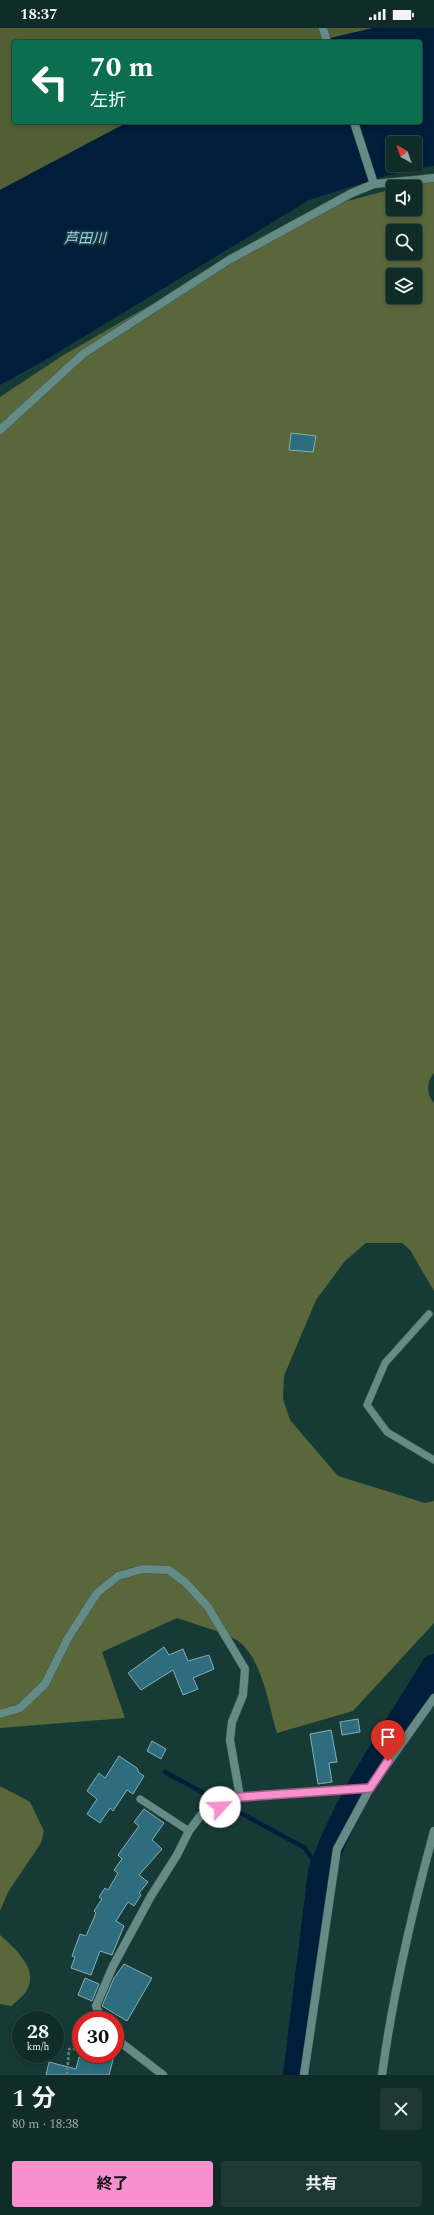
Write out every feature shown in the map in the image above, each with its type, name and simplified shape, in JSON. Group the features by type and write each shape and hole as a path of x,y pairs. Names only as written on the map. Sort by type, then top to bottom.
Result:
{"street":[{"path":"323,28 326,40"},
{"path":"355,124 374,184"},
{"path":"0,430 83,354 229,260 352,193 374,184 434,178"},
{"path":"0,1714 20,1708 45,1684 68,1638 97,1593 118,1576 143,1569 169,1570 186,1583 208,1607 245,1669 244,1695 232,1722 230,1740 240,1797"},
{"path":"304,2075 337,1849 370,1788 434,1698"},
{"path":"98,2011 96,2006 113,1966 189,1831 201,1815 240,1797 370,1788"},
{"path":"382,2075 408,1926 434,1831"},
{"path":"124,2045 163,2075"}],"lane":[{"path":"429,1314 385,1363 368,1406 387,1432 434,1460"},
{"path":"140,1799 189,1831"}],"path":[{"path":"67,2075 70,2049 72,2049"}],"green space":[{"path":"0,28 373,28 322,40 12,40 12,124 124,124 0,190"},
{"path":"434,179 434,1073 428,1084 428,1092 434,1103 434,1291 410,1250 402,1243 366,1243 345,1261 316,1300 284,1376 283,1399 290,1420 338,1476 425,1503 434,1501 434,1623 353,1711 277,1733 264,1683 259,1670 246,1649 238,1641 225,1634 177,1618 102,1652 125,1718 0,1728 0,397 62,356 317,209 386,191 386,216 422,216 422,182"},
{"path":"0,1786 30,1802 44,1831 41,1843 8,1892 0,1911"},
{"path":"0,1935 18,1952 30,1974 30,1982 27,1990 12,2006 0,2004"}],"water":[{"name":"芦田川","path":"373,28 434,28 434,166 422,167 422,136 386,136 386,172 398,172 309,200 47,359 0,385 0,190 124,124 422,124 422,40 322,40"}],"building":[{"path":"291,433 316,436 313,452 289,450"},
{"path":"164,1647 169,1655 183,1649 188,1661 209,1655 214,1669 193,1678 198,1689 183,1695 173,1670 141,1690 128,1673"},
{"path":"358,1719 360,1732 342,1735 340,1722"},
{"path":"331,1730 337,1762 329,1763 332,1782 318,1784 310,1734"},
{"path":"152,1741 166,1749 161,1759 147,1751"},
{"path":"119,1756 137,1768 139,1773 144,1776 133,1794 127,1790 113,1811 110,1808 100,1823 87,1814 97,1799 87,1791 99,1773 105,1778"},
{"path":"144,1809 164,1823 152,1840 162,1849 139,1875 148,1882 139,1893 141,1895 134,1906 128,1902 116,1921 124,1926 112,1955 100,1951 91,1975 71,1968 75,1957 72,1956 80,1934 86,1936 96,1913 94,1911 102,1899 99,1897 105,1888 108,1890 118,1873 114,1870 122,1859 118,1855 139,1826 134,1822"},
{"path":"124,1964 152,1978 127,2021 124,2019 124,2011 110,2011 102,2006 114,1978"},
{"path":"85,1978 99,1984 92,2001 78,1995"},
{"path":"49,2063 76,2069 78,2063 112,2063 109,2075 46,2075"}],"waterway":[{"path":"296,2075 321,1872 344,1818 358,1792 434,1667"},
{"path":"165,1772 305,1848 321,1872"}],"route":[{"path":"220,1807 240,1797 370,1788 388,1761"}]}
